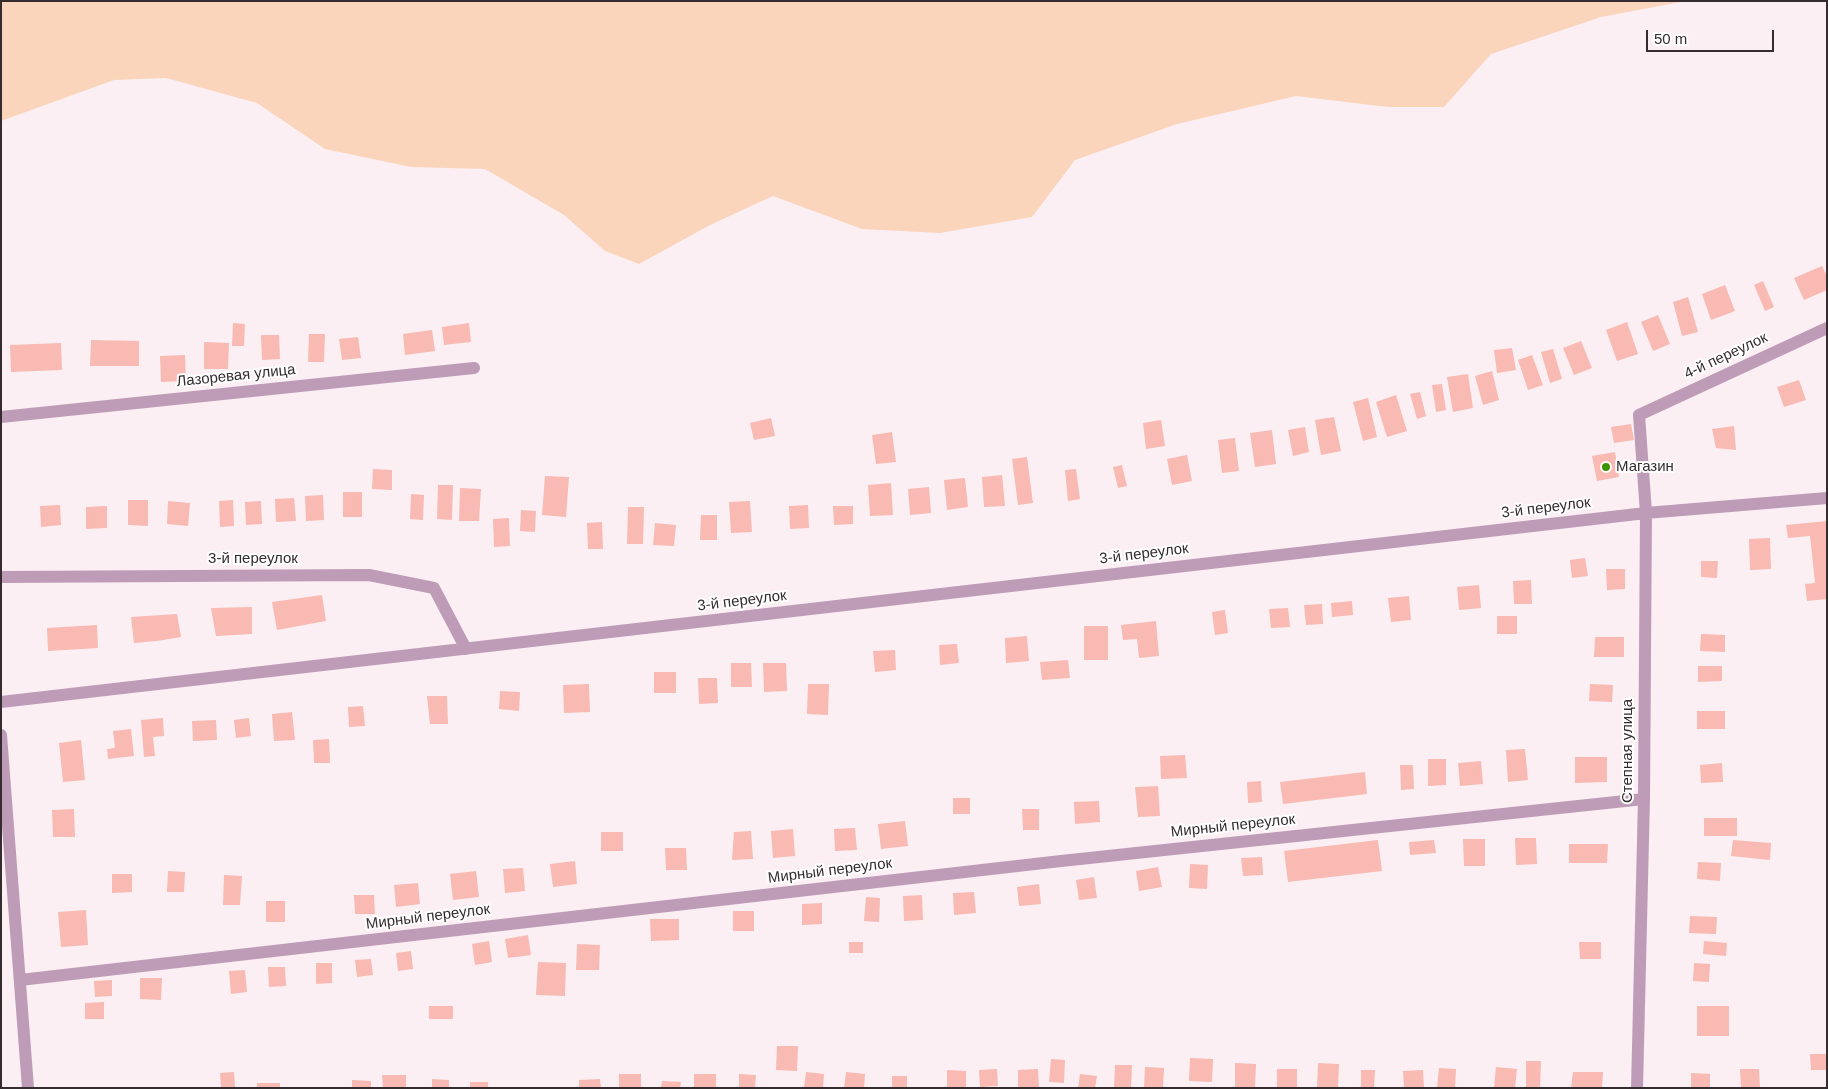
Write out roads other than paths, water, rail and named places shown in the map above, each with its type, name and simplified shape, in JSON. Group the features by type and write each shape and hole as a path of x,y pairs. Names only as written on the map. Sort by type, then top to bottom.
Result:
{"street":[{"name":"4-й переулок","path":"1639,414 1827,328"},
{"name":"Лазоревая улица","path":"1,417 474,368"},
{"name":"Степная улица","path":"1637,1088 1644,799 1646,513 1639,414"},
{"name":"3-й переулок","path":"1,702 1646,513 1827,498"},
{"name":"3-й переулок","path":"1,577 369,575 434,588 466,649"},
{"path":"1,734 28,1088"},
{"name":"Мирный переулок","path":"20,980 1071,860 1644,799"}],"place":[{"name":"Магазин","path":"1606,467"}]}
